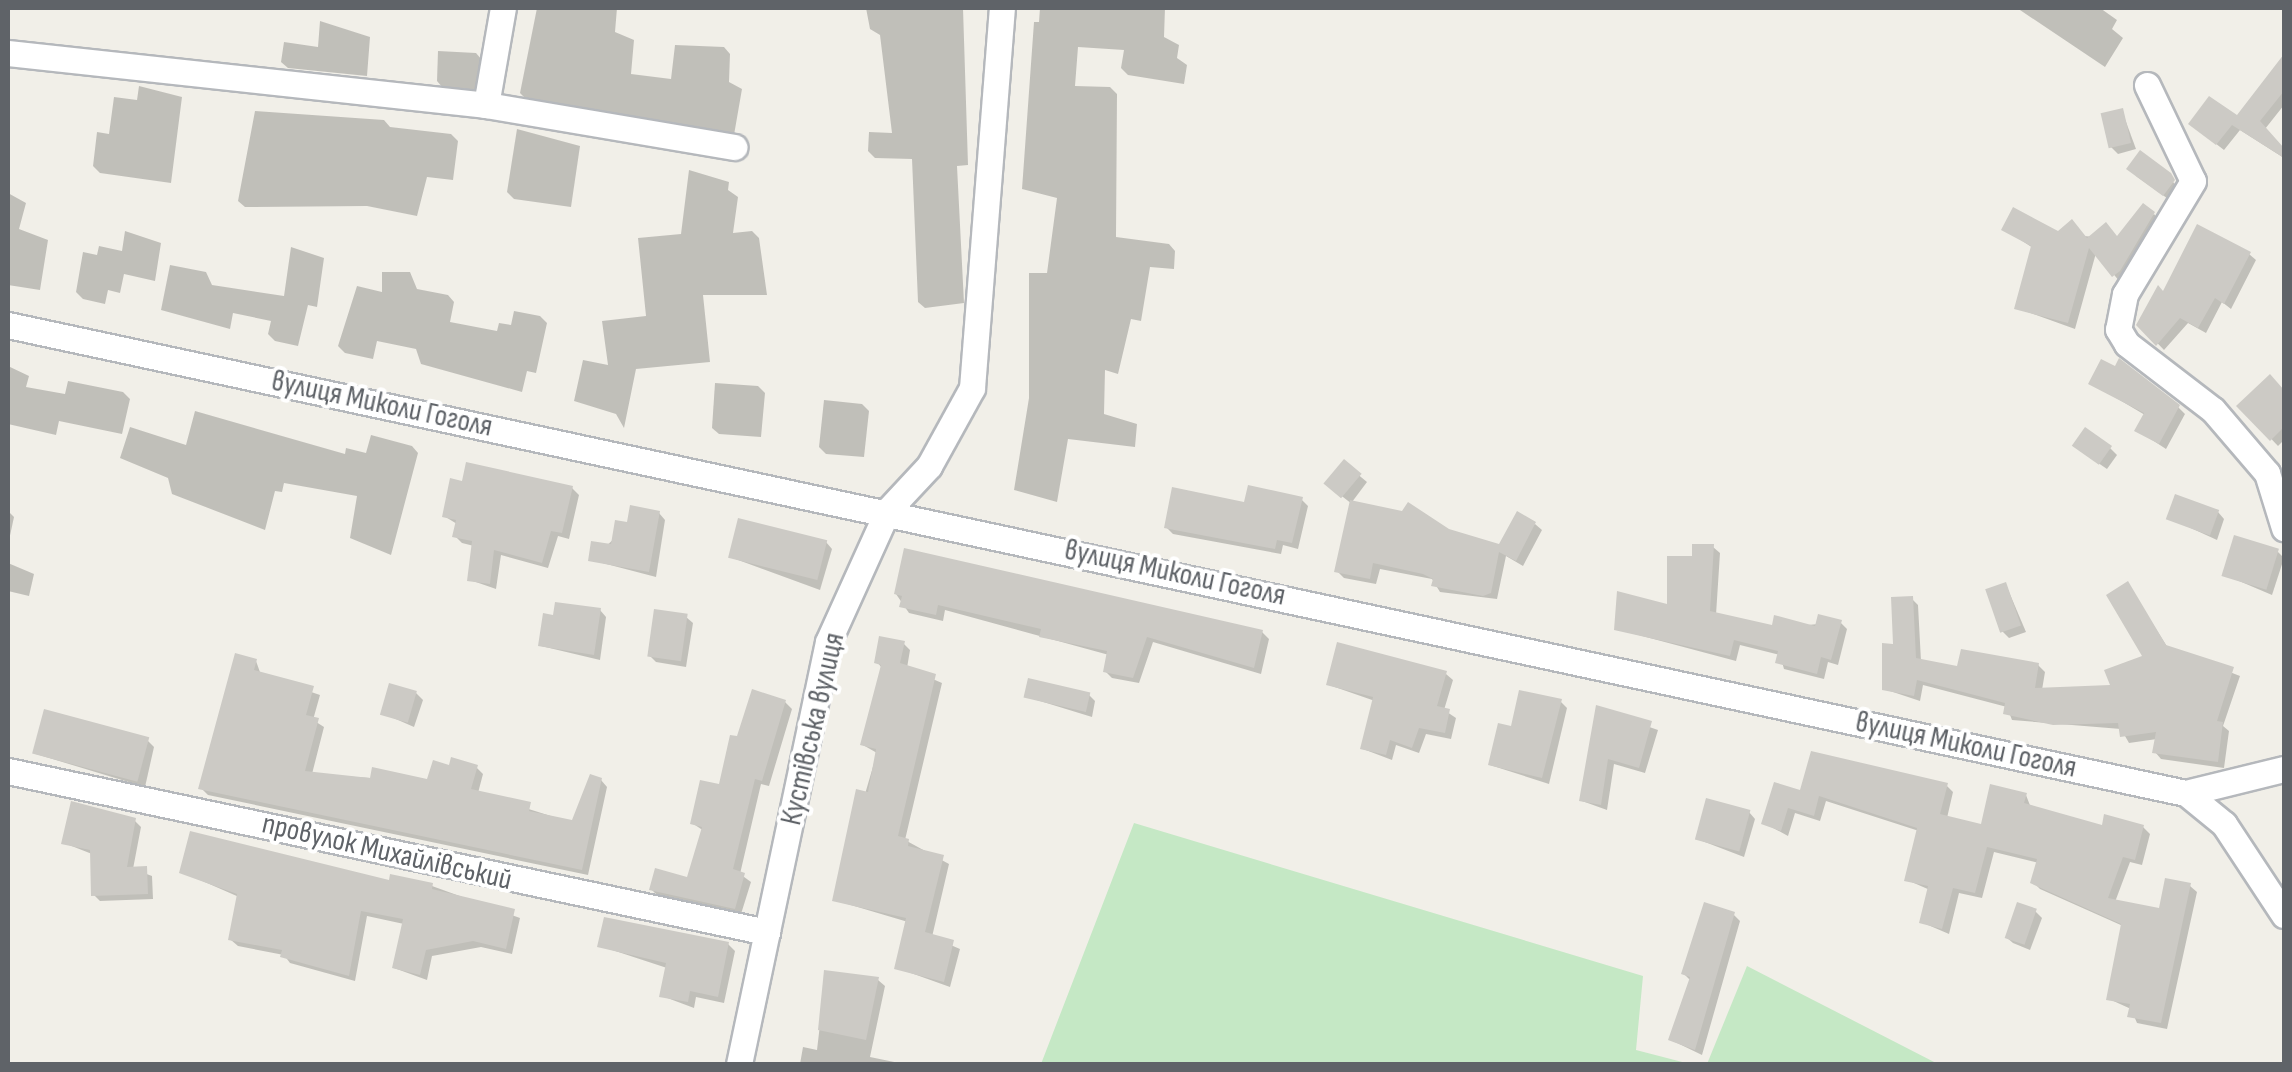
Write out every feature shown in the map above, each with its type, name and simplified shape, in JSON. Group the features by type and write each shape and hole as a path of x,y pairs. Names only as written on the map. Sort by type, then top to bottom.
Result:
{"street":[{"path":"486,105 503,8"},
{"name":"Кустівська вулиця","path":"739,1064 828,642 888,510 929,466 972,388 1002,8"},
{"path":"8,53 486,105 734,147"},
{"path":"2147,85 2193,181 2125,294 2118,330 2214,410 2267,473 2284,528"},
{"name":"вулиця Миколи Гоголя","path":"8,326 888,510 2186,793 2224,824 2284,915"},
{"path":"2186,793 2284,769"},
{"name":"провулок Михайлівський","path":"8,771 767,932"}],"green space":[{"path":"1134,823 1643,976 1636,1050 1690,1064 1041,1064"},
{"path":"1747,966 1938,1064 1707,1064"}],"building":[{"path":"2284,54 2284,91 2260,121 2284,148 2284,158 2232,125 2216,145 2188,124 2209,96 2237,115"},
{"path":"2123,108 2131,143 2109,148 2101,113"},
{"path":"2140,150 2175,180 2163,196 2126,169"},
{"path":"2143,203 2155,212 2120,271 2112,277 2089,248 2068,323 2014,309 2031,246 2001,230 2013,207 2058,231 2072,219 2087,238 2106,222 2117,236"},
{"path":"2197,224 2251,252 2224,304 2215,298 2198,328 2180,318 2156,346 2136,325 2158,285 2163,291"},
{"path":"2119,358 2180,405 2159,444 2134,431 2144,413 2088,384 2101,359 2115,366"},
{"path":"2270,374 2284,390 2284,427 2270,441 2236,406"},
{"path":"2085,427 2112,446 2099,465 2072,446"},
{"path":"1344,459 1362,474 1341,498 1323,484"},
{"path":"466,462 573,486 562,533 551,531 542,563 494,550 490,584 467,581 472,541 452,537 456,520 442,517 450,478 462,481"},
{"path":"1248,485 1303,497 1292,543 1277,540 1275,549 1164,528 1172,487 1244,502"},
{"path":"2175,494 2219,510 2210,535 2166,519"},
{"path":"1350,500 1402,511 1408,502 1449,529 1499,544 1517,511 1536,522 1516,561 1499,552 1491,593 1483,596 1431,586 1433,579 1423,574 1373,563 1370,579 1334,572"},
{"path":"630,505 660,511 649,572 588,561 591,541 611,544 615,520 627,522"},
{"path":"738,518 827,540 817,580 728,558"},
{"path":"2234,535 2279,549 2266,590 2221,576"},
{"path":"1692,544 1714,544 1710,611 1772,625 1774,615 1815,626 1818,614 1842,620 1831,660 1821,657 1817,674 1775,663 1778,651 1734,640 1730,656 1614,630 1617,591 1667,604 1667,556 1692,556"},
{"path":"904,548 1263,630 1254,668 1147,637 1133,678 1103,672 1107,651 1039,637 1041,629 938,605 936,615 899,607 902,596 894,594"},
{"path":"2128,581 2166,645 2234,667 2217,721 2223,722 2218,762 2152,753 2156,732 2120,737 2118,723 2053,725 2003,714 2005,703 1917,680 1914,696 1882,690 1882,643 1893,644 1891,597 1913,596 1916,658 1957,666 1961,649 2039,663 2035,688 2110,685 2104,670 2142,656 2106,595"},
{"path":"2006,582 2021,625 2000,633 1985,589"},
{"path":"555,602 601,608 594,655 538,646 543,613 553,615"},
{"path":"654,609 688,614 681,661 647,657"},
{"path":"879,636 905,641 900,663 936,674 898,836 909,839 908,846 944,855 925,932 954,940 944,982 894,969 906,918 832,901 856,789 868,792 876,749 860,745 881,665 874,663"},
{"path":"1337,642 1447,671 1437,706 1450,709 1445,733 1419,728 1412,748 1390,740 1386,755 1360,749 1373,697 1326,685"},
{"path":"235,653 257,659 254,670 314,686 306,715 319,718 305,771 370,778 372,767 427,779 433,760 449,765 451,757 478,765 471,789 531,802 529,811 572,820 590,774 602,778 582,870 198,789"},
{"path":"1028,678 1090,692 1086,712 1024,697"},
{"path":"389,683 417,691 408,723 380,715"},
{"path":"752,689 786,700 762,781 755,779 733,869 745,873 735,909 649,890 655,868 687,877 702,827 690,824 700,780 719,784 730,735 737,736"},
{"path":"1519,690 1562,699 1542,778 1488,765 1498,723 1511,726"},
{"path":"1596,705 1652,721 1639,768 1608,759 1601,805 1579,801"},
{"path":"44,709 149,737 137,782 32,753"},
{"path":"1811,751 1948,783 1940,814 1981,824 1990,784 2027,793 2024,803 2102,825 2104,814 2144,825 2135,860 2123,857 2108,898 2159,908 2165,878 2191,883 2161,1023 2127,1017 2130,1004 2106,1000 2121,924 2030,883 2037,859 1987,847 1975,893 1953,888 1942,929 1919,923 1928,886 1904,881 1917,828 1819,796 1814,816 1788,808 1781,831 1761,824 1774,782 1800,790"},
{"path":"1706,798 1750,810 1739,851 1695,840"},
{"path":"71,801 136,818 127,867 147,866 148,894 91,896 90,850 61,844"},
{"path":"190,831 389,880 390,874 433,883 432,889 515,909 506,949 473,941 426,950 420,975 392,968 403,919 361,911 349,976 280,957 282,950 228,940 237,894 179,873"},
{"path":"1704,902 1735,912 1695,1050 1668,1040 1690,977 1681,974"},
{"path":"2017,902 2037,909 2024,945 2005,938"},
{"path":"604,917 729,942 718,997 690,991 688,1002 659,997 666,963 597,947"},
{"path":"824,970 879,977 866,1040 818,1030"}]}
